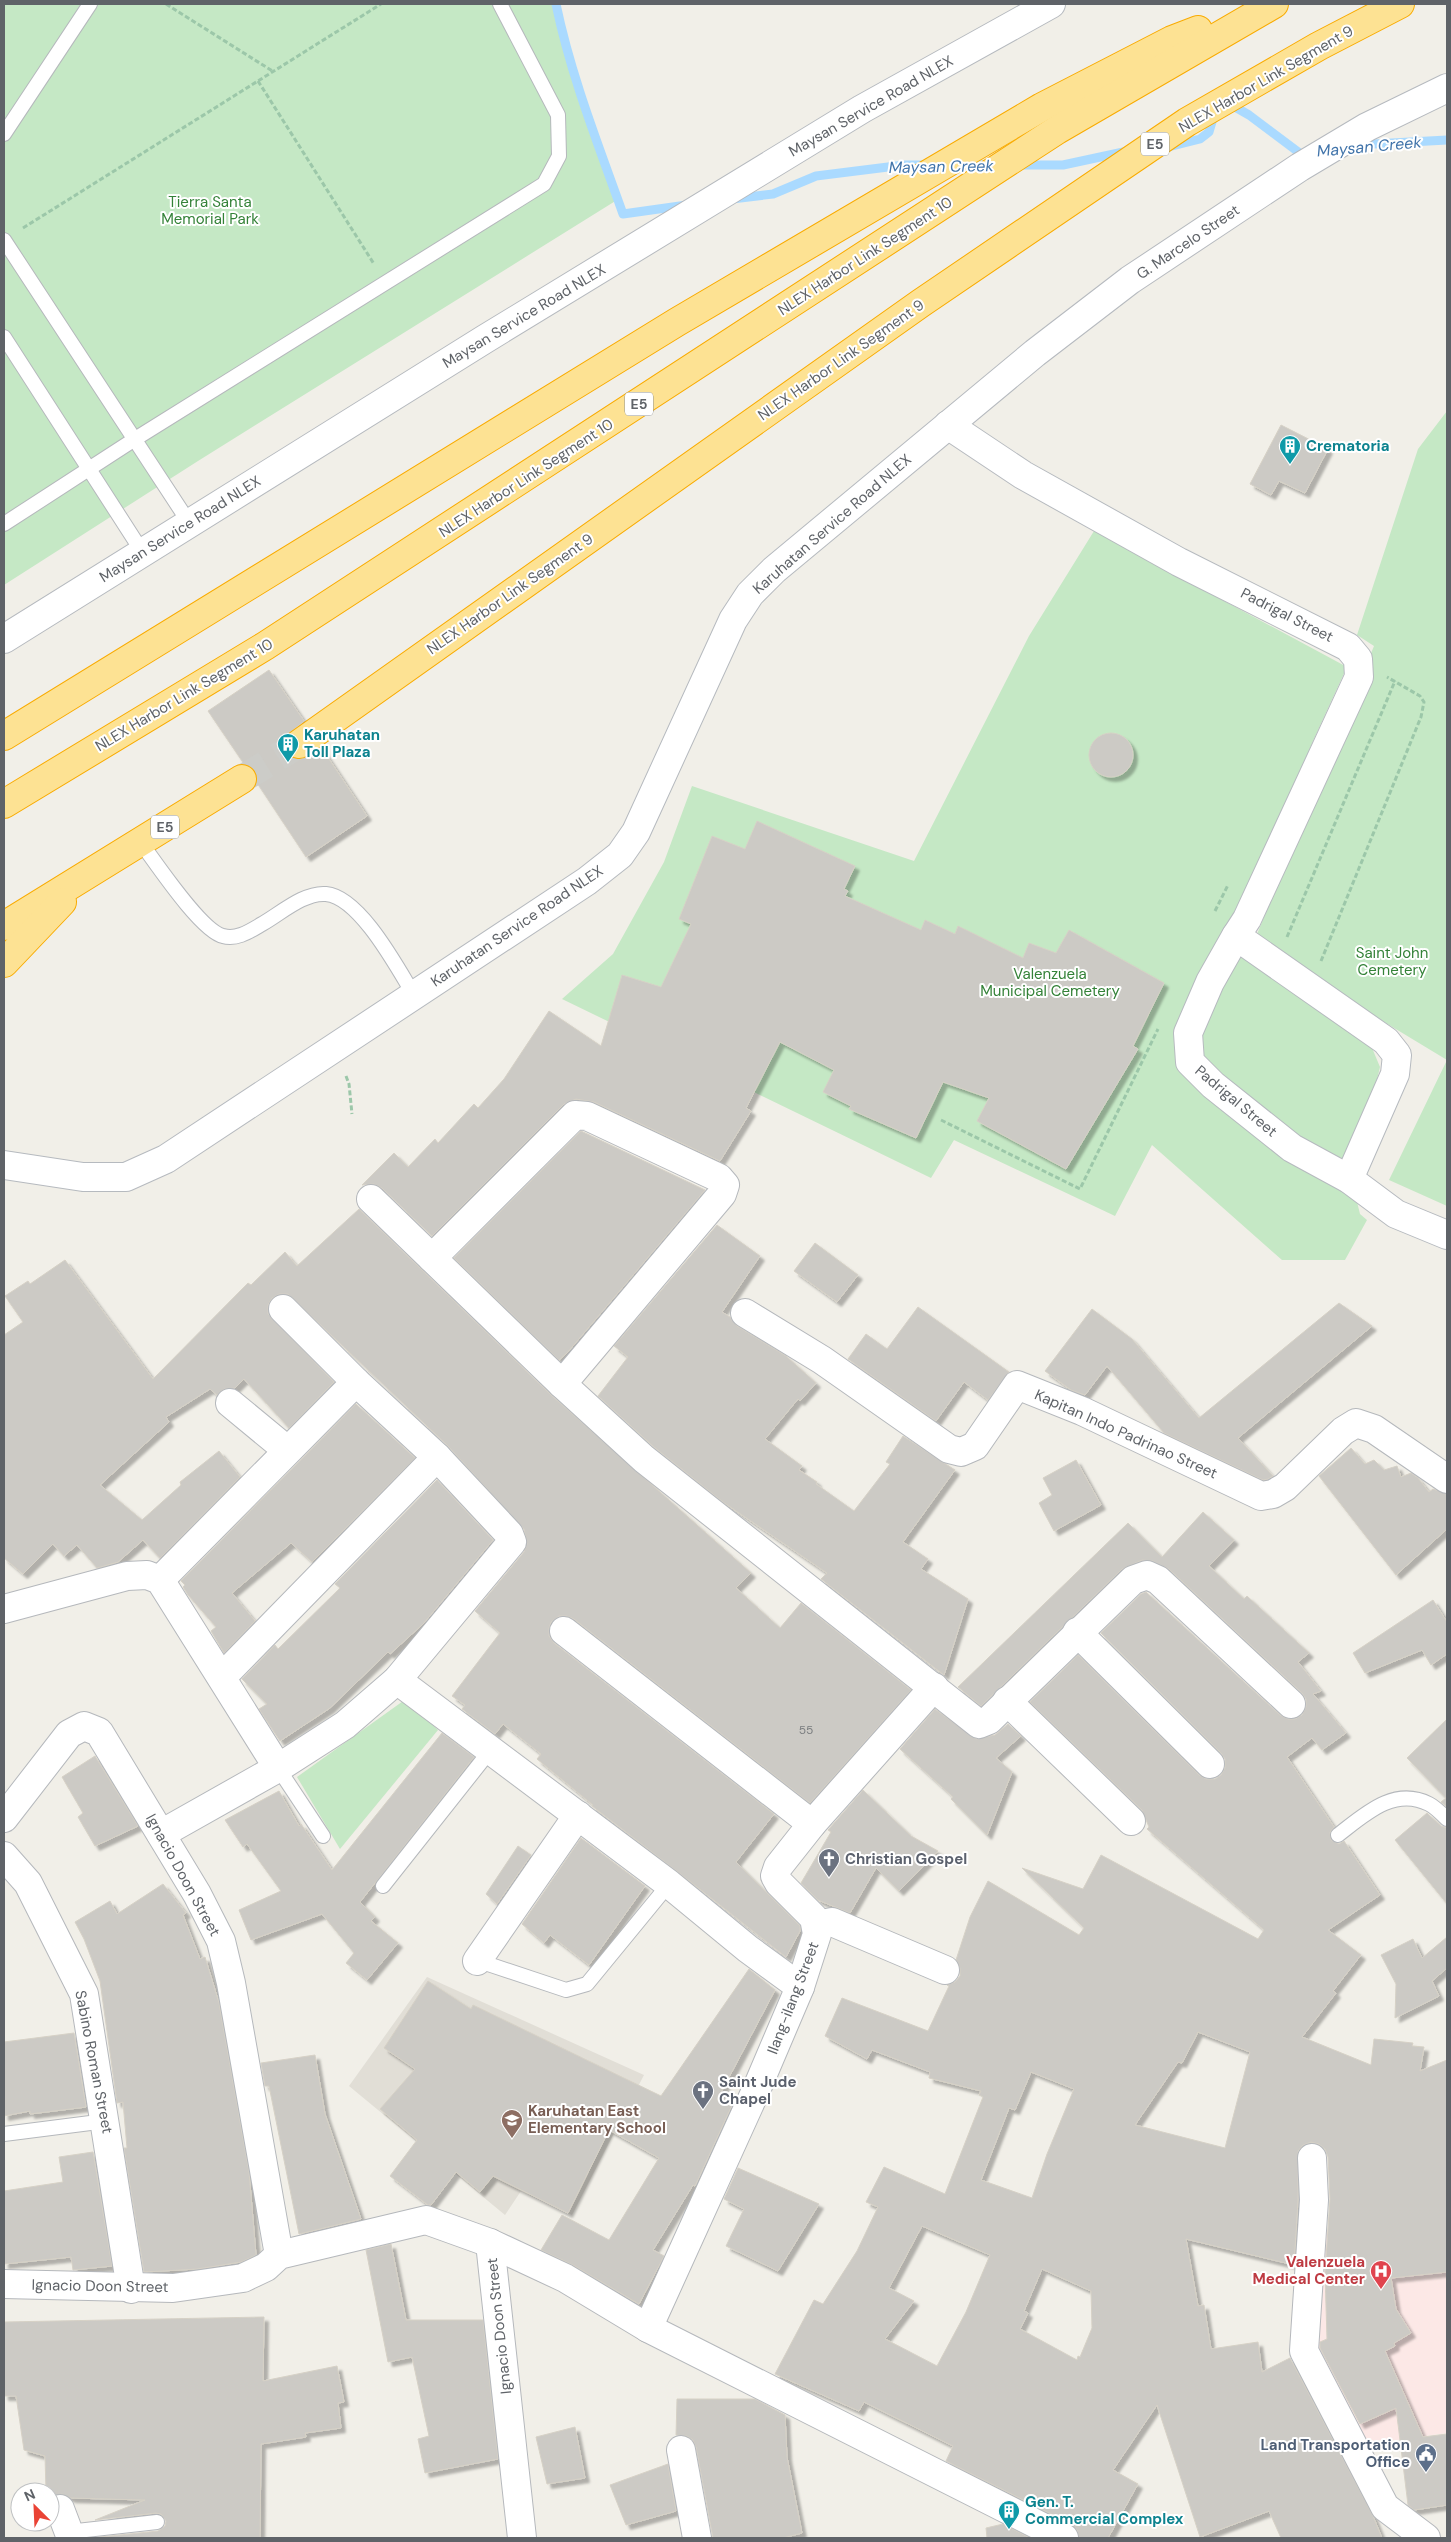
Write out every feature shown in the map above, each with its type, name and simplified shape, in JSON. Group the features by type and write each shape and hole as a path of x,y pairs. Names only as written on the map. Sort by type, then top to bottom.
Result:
{"highway":[{"path":"4,736 678,322 1042,107 1172,40 1267,4"},
{"name":"NLEX Harbor Link Segment 10","path":"4,804 265,646 1057,130 1274,4"},
{"name":"NLEX Harbor Link Segment 9","path":"299,744 921,303 1187,122 1320,46 1400,4"},
{"name":"E5","path":"4,926 88,876 242,778"},
{"path":"4,963 88,876"}],"street":[{"name":"Maysan Service Road NLEX","path":"4,639 484,339 862,109 1052,4"},
{"name":"G. Marcelo Street","path":"948,425 1035,353 1130,280 1186,242 1300,167 1367,127 1447,88"},
{"name":"Padrigal Street","path":"948,425 1023,475 1179,562 1348,647 1358,659 1359,677 1247,919 1210,982 1188,1033 1190,1062 1213,1085 1292,1148 1349,1180 1396,1214 1447,1235"},
{"name":"Karuhatan Service Road NLEX","path":"4,1165 83,1177 126,1177 166,1159 587,881 620,855 636,832 733,620 750,594 774,570 948,425"},
{"path":"1236,936 1386,1041 1397,1055 1395,1074 1349,1180"},
{"path":"432,1258 575,1116 587,1116 719,1178 725,1185 722,1194 562,1384"},
{"path":"371,1199 562,1384 644,1459 979,1724 989,1720 1077,1632 1133,1580 1147,1575 1158,1580 1291,1704"},
{"path":"161,1834 278,1768 345,1725 397,1680 512,1542 509,1534 437,1456 356,1382 283,1309"},
{"name":"Kapitan Indo Padrinao Street","path":"745,1313 822,1360 949,1449 961,1452 975,1446 1017,1385 1082,1411 1261,1496 1273,1494 1285,1487 1343,1431 1356,1423 1374,1429 1447,1479"},
{"path":"160,1580 356,1382"},
{"path":"230,1403 287,1450"},
{"path":"222,1677 437,1456"},
{"path":"4,1609 127,1576 147,1575 160,1580 278,1768"},
{"path":"564,1631 812,1824"},
{"path":"1077,1632 1210,1764"},
{"path":"397,1680 490,1752 578,1815 669,1884 748,1949 800,1987"},
{"name":"Ilang-ilang Street","path":"648,2328 757,2088 800,1987 818,1934 814,1918 779,1883 776,1876 778,1867 812,1824 934,1687"},
{"path":"1007,1701 1131,1821"},
{"name":"Ignacio Doon Street","path":"4,1818 69,1734 84,1726 99,1732 197,1894 221,1941 231,1983 279,2255"},
{"path":"472,1959 578,1815"},
{"name":"Sabino Roman Street","path":"4,1856 28,1883 84,1994 106,2121 130,2289"},
{"path":"817,1925 832,1922 945,1970"},
{"path":"1312,2158 1314,2200 1304,2351 1385,2506 1426,2538"},
{"name":"Ignacio Doon Street","path":"4,2284 130,2289 173,2288 242,2278 266,2268 279,2255 426,2220 490,2243 522,2538"},
{"path":"490,2243 565,2278 648,2328 1064,2538"},
{"path":"681,2450 697,2538"}],"lane":[{"path":"4,134 90,4"},
{"path":"4,524 135,439 544,184 559,156 558,115 500,4"},
{"path":"4,240 190,524"},
{"path":"4,336 88,470 143,553"},
{"path":"141,843 205,926 223,936 244,935 308,897 327,894 347,903 373,929 414,995"},
{"path":"383,1886 490,1752"},
{"path":"278,1768 324,1836"},
{"path":"1338,1835 1379,1805 1404,1797 1429,1804 1447,1819"},
{"path":"472,1959 566,1990 587,1984 669,1884"},
{"path":"4,2134 106,2121"},
{"path":"66,2526 157,2522"}],"path":[{"path":"166,4 274,72"},
{"path":"21,229 381,4"},
{"path":"258,82 386,284"},
{"path":"1310,987 1421,717 1424,702 1420,696 1358,659"},
{"path":"1277,963 1395,682"},
{"path":"1213,914 1230,880"},
{"path":"941,1120 1080,1190 1162,1021"},
{"path":"333,1048 349,1084 352,1114"}],"shaded area":[{"name":"Karuhatan East Elementary School","path":"427,1977 644,2075 572,2215 521,2191 505,2215 349,2086"},
{"name":"Valenzuela Medical Center","path":"1447,2222 1447,2433 1360,2445 1309,2348 1321,2231"}],"green space":[{"name":"Tierra Santa Memorial Park","path":"4,4 553,4 617,200 198,461 4,585"},
{"name":"Saint John Cemetery","path":"1447,411 1447,1060 1323,985 1255,939 1374,646 1357,635 1418,449"},
{"name":"Valenzuela Municipal Cemetery","path":"1094,531 1347,667 1313,741 1229,943 1367,1036 1380,1067 1372,1100 1347,1161 1360,1214 1367,1220 1345,1260 1282,1260 1152,1145 1115,1216 954,1140 931,1178 562,999 613,954 664,862 692,786 914,861 1029,636"},
{"path":"1447,1060 1447,1206 1389,1180"},
{"path":"406,1699 438,1730 340,1849 297,1777"}],"building":[{"name":"Crematoria","path":"1281,425 1328,449 1305,493 1279,481 1271,495 1250,484"},
{"name":"Karuhatan Toll Plaza","path":"269,670 304,721 285,737 283,745 286,753 293,758 301,759 321,747 367,816 306,857 257,783 255,770 244,764 208,711"},
{"path":"1111,733 1123,737 1129,743 1133,755 1129,767 1123,773 1111,777 1099,773 1093,767 1089,755 1093,743 1099,737"},
{"path":"757,821 855,866 844,889 848,891 845,896 921,930 925,920 955,934 958,926 1023,958 1029,943 1056,953 1069,930 1164,983 1133,1046 1138,1049 1066,1169 977,1121 989,1098 943,1082 916,1138 849,1109 851,1106 823,1092 834,1070 780,1042 746,1108 751,1111 720,1161 594,1102 576,1099 564,1104 432,1236 382,1188 374,1184 362,1185 394,1153 408,1167 435,1139 438,1143 474,1104 478,1108 504,1079 549,1011 601,1046 622,975 661,987 691,924 679,919 712,836 745,849"},
{"path":"581,1131 705,1190 567,1353 559,1360 454,1258"},
{"path":"359,1209 551,1395 751,1573 736,1588 780,1628 801,1603 911,1690 810,1803 574,1619 567,1616 559,1616 551,1622 549,1636 554,1643 774,1814 736,1862 800,1926 800,1931 786,1957 592,1806 537,1759 541,1754 503,1724 495,1734 462,1709 465,1705 452,1696 500,1633 475,1611 524,1552 527,1544 524,1529 448,1446 288,1294 279,1294 272,1298 268,1305 268,1314 334,1382 289,1428 244,1379 235,1388 224,1389 217,1395 210,1389 166,1417 169,1422 100,1485 142,1520 181,1485 180,1482 219,1451 240,1477 160,1558 143,1540 118,1562 97,1568 77,1545 64,1556 53,1544 23,1574 4,1558 4,1335 23,1322 5,1296 28,1281 30,1284 65,1260 153,1379 248,1283 251,1285 285,1252 297,1266"},
{"path":"717,1225 760,1256 722,1312 730,1317 737,1326 786,1356 816,1383 800,1401 798,1399 765,1439 802,1466 799,1470 817,1482 816,1484 854,1511 890,1464 886,1462 903,1436 955,1470 903,1542 928,1559 921,1569 968,1599 944,1675 821,1579 827,1573 723,1502 654,1447 598,1396 628,1357 614,1346"},
{"path":"815,1243 858,1275 837,1302 794,1271"},
{"path":"1339,1303 1372,1326 1238,1438 1273,1476 1268,1479 1263,1480 1164,1433 1107,1366 1085,1395 1071,1390 1045,1371 1092,1309 1132,1339 1199,1418"},
{"path":"918,1307 1009,1372 988,1400 964,1382 936,1421 848,1359 866,1334 887,1349"},
{"path":"356,1404 415,1458 312,1562 291,1543 232,1593 255,1621 224,1653 211,1631 216,1627 188,1595 183,1587 185,1585 181,1581"},
{"path":"1351,1448 1365,1464 1374,1460 1384,1470 1397,1466 1401,1477 1411,1473 1418,1478 1429,1492 1433,1489 1447,1494 1447,1529 1396,1575 1319,1476"},
{"path":"1076,1460 1101,1505 1054,1531 1039,1503 1052,1495 1043,1478"},
{"path":"437,1480 493,1540 423,1624 390,1654 388,1652 330,1708 280,1741 259,1709 267,1704 242,1679 275,1645 278,1649 340,1588 335,1584"},
{"path":"1203,1512 1234,1540 1209,1566 1244,1599 1247,1596 1309,1653 1298,1662 1321,1691 1313,1694 1346,1733 1322,1750 1312,1738 1287,1757 1334,1827 1330,1832 1331,1840 1339,1844 1344,1841 1380,1895 1328,1930 1361,1955 1333,1991 1336,1993 1302,2037 1371,2065 1374,2039 1413,2043 1412,2046 1424,2047 1420,2071 1447,2060 1447,2272 1391,2278 1396,2309 1411,2333 1394,2343 1395,2346 1385,2351 1423,2437 1447,2434 1447,2505 1414,2510 1408,2505 1396,2408 1360,2424 1320,2348 1320,2342 1327,2339 1325,2273 1330,2199 1328,2157 1325,2149 1319,2144 1311,2142 1303,2145 1298,2151 1298,2200 1294,2265 1186,2239 1198,2306 1204,2305 1211,2349 1258,2342 1262,2372 1290,2358 1373,2516 1382,2538 1281,2538 1269,2511 1200,2537 1157,2405 1113,2470 1138,2484 1108,2538 1079,2538 1077,2530 1071,2524 946,2461 953,2446 864,2402 859,2411 775,2374 814,2300 823,2304 857,2251 878,2207 866,2202 884,2167 945,2194 983,2097 979,2095 981,2091 929,2078 930,2072 872,2050 867,2059 825,2036 842,1998 928,2031 949,1986 947,1985 955,1982 960,1976 960,1968 956,1960 970,1917 988,1881 1079,1935 1084,1928 1022,1868 1083,1889 1101,1855 1258,1939 1264,1930 1147,1829 1149,1827 1142,1810 1030,1702 1078,1655 1199,1775 1206,1779 1215,1779 1221,1775 1225,1768 1225,1759 1221,1753 1101,1633 1141,1594 1146,1592 1280,1715 1288,1719 1295,1719 1302,1715 1306,1707 1306,1699 1302,1693 1169,1569 1153,1561 1142,1560 1122,1569 981,1706 958,1687 1128,1523 1162,1557","holes":["1198,2032 1250,2052 1225,2148 1135,2125 1178,2062 1182,2063","1031,2072 1074,2089 1047,2154 1032,2198 981,2180 1009,2108 1015,2110","922,2226 990,2255 966,2312 937,2366 885,2339 914,2301 889,2288","1042,2269 1091,2291 1092,2328 1080,2357 1078,2356 1077,2360 1020,2329 1028,2313 1024,2311"]},
{"path":"1433,1600 1447,1622 1447,1654 1431,1665 1422,1650 1365,1673 1353,1653"},
{"path":"935,1709 976,1739 995,1735 1008,1724 1021,1736 996,1758 1012,1772 987,1835 951,1799 953,1797 900,1749"},
{"path":"1447,1719 1447,1807 1441,1802 1446,1798 1407,1758"},
{"path":"442,1733 474,1757 360,1902 375,1917 371,1921 398,1943 367,1980 346,1963 354,1953 322,1914 251,1940 239,1910 281,1891 247,1844 243,1847 225,1820 279,1791 299,1826 301,1824 332,1870"},
{"path":"95,1756 138,1826 95,1846 78,1817 83,1813 62,1777"},
{"path":"863,1790 911,1836 938,1851 899,1891 876,1868 850,1913 818,1900 801,1883 831,1832 828,1830"},
{"path":"1427,1813 1441,1826 1447,1828 1447,1904 1395,1840"},
{"path":"581,1838 645,1886 589,1965 550,1935 544,1943 522,1924"},
{"path":"518,1846 531,1855 497,1904 486,1894"},
{"path":"163,1884 186,1913 183,1915 200,1959 205,1957 219,2003 249,2172 256,2255 241,2262 197,2269 144,2272 124,2148 127,2148 123,2102 117,2103 100,1981 84,1939 75,1922 110,1901 117,1914"},
{"path":"1447,1937 1447,1968 1432,1981 1439,1996 1395,2018 1396,1984 1381,1955 1413,1939 1422,1958"},
{"path":"749,1969 775,1990 717,2100 732,2105 695,2186 693,2185 653,2250 664,2256 639,2304 573,2265 541,2250 562,2215 609,2240 659,2158 609,2130 568,2213 493,2176 480,2192 456,2172 431,2205 428,2205 390,2176 417,2140 380,2109 415,2069 384,2048 428,1981 471,2009 473,2005 661,2096"},
{"path":"74,2033 86,2107 30,2114 30,2111 4,2116 4,2042"},
{"path":"315,2055 325,2114 361,2219 299,2234 269,2086 265,2086 261,2063"},
{"path":"93,2152 112,2266 73,2270 71,2257 4,2264 4,2191 63,2182 59,2157"},
{"path":"738,2168 819,2204 778,2271 726,2246 744,2209 724,2199"},
{"path":"391,2244 406,2320 483,2320 498,2459 425,2473 418,2439 429,2436 412,2357 388,2362 366,2250"},
{"path":"264,2317 263,2381 337,2366 344,2402 338,2403 341,2428 305,2433 306,2437 261,2444 260,2538 91,2538 158,2531 165,2526 166,2521 161,2514 156,2513 95,2520 145,2500 71,2498 60,2495 60,2482 46,2482 45,2456 24,2450 16,2396 4,2396 4,2322"},
{"path":"677,2399 755,2399 785,2415 787,2457 802,2533 783,2538 713,2538 696,2447 693,2440 687,2436 676,2435"},
{"path":"575,2427 585,2478 547,2484 536,2437"},
{"path":"668,2464 676,2511 626,2525 610,2485"},
{"path":"1003,2524 1030,2538 987,2538 986,2528"}],"waterway":[{"name":"Maysan Creek","path":"556,4 577,84 623,214 687,205"},
{"name":"Maysan Creek","path":"1227,109 1235,107 1249,115 1301,154 1308,152"},
{"name":"Maysan Creek","path":"1168,147 1200,139 1209,132 1214,115"},
{"name":"Maysan Creek","path":"1355,145 1447,140"},
{"name":"Maysan Creek","path":"1018,165 1063,165 1128,151"},
{"name":"Maysan Creek","path":"732,199 773,194 816,176 904,165 927,165"},
{"name":"Maysan Creek","path":"960,165 990,165"}],"tunnel":[{"path":"242,779 299,744"}],"place":[{"name":"Crematoria","path":"1290,465"},
{"name":"Karuhatan Toll Plaza","path":"288,763"},
{"name":"Christian Gospel","path":"829,1878"},
{"name":"Saint Jude Chapel","path":"703,2110"},
{"name":"Karuhatan East Elementary School","path":"512,2139"},
{"name":"Valenzuela Medical Center","path":"1381,2290"},
{"name":"Land Transportation Office","path":"1426,2473"},
{"name":"Gen. T. Commercial Complex","path":"1009,2530"}]}
